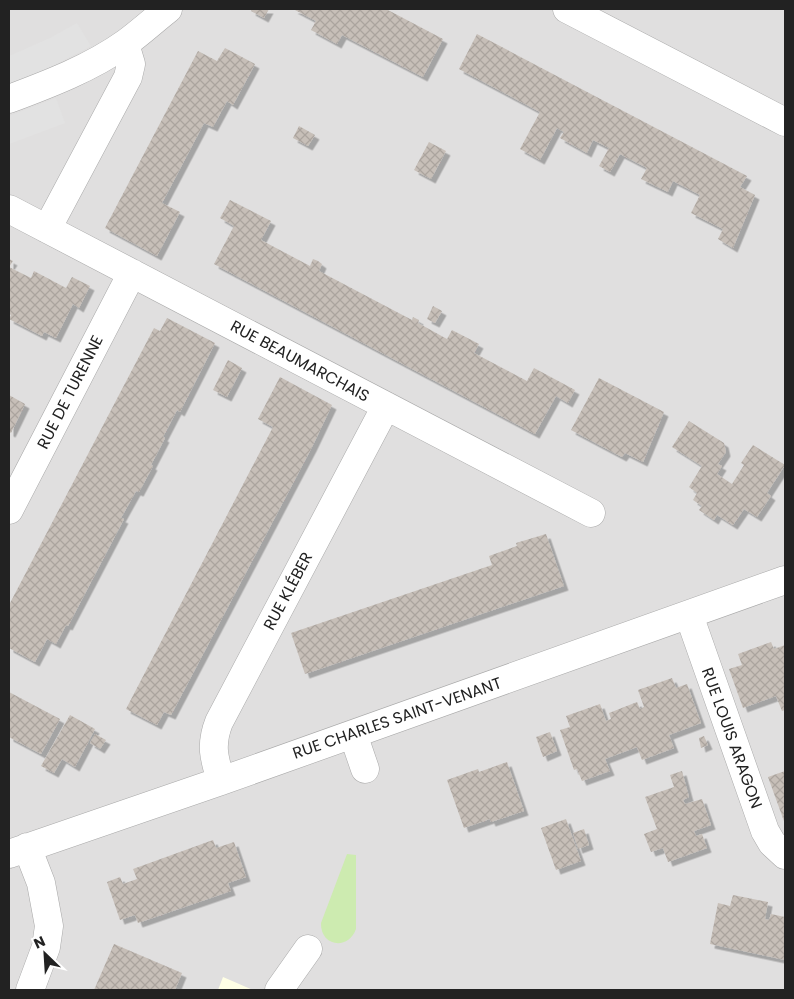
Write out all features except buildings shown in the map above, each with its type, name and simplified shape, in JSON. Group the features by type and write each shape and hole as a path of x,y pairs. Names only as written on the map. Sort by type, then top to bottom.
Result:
{"street":[{"path":"9,99 53,82 125,44 168,9"},
{"path":"567,9 785,122"},
{"path":"47,229 128,78 131,64 125,44"},
{"name":"RUE BEAUMARCHAIS","path":"9,209 591,513"},
{"name":"RUE DE TURENNE","path":"9,510 132,273"},
{"name":"RUE KLÉBER","path":"221,781 215,760 213,740 219,722 386,406"},
{"name":"RUE CHARLES SAINT-VENANT","path":"18,850 221,781 785,580"},
{"name":"RUE LOUIS ARAGON","path":"689,615 765,831 772,843 785,855"},
{"path":"353,734 365,769"},
{"path":"18,850 41,883 49,926 46,947 30,990"},
{"path":"279,990 308,949"}],"shaded area":[{"path":"9,9 785,9 785,990 9,990"},
{"path":"77,23 91,46 45,70 9,85 9,56 50,38"},
{"path":"56,98 65,123 9,144 9,116"},
{"path":"223,977 253,990 218,990"}],"green space":[{"path":"347,854 356,855 356,929 347,941 335,943 325,937 321,923"}]}
